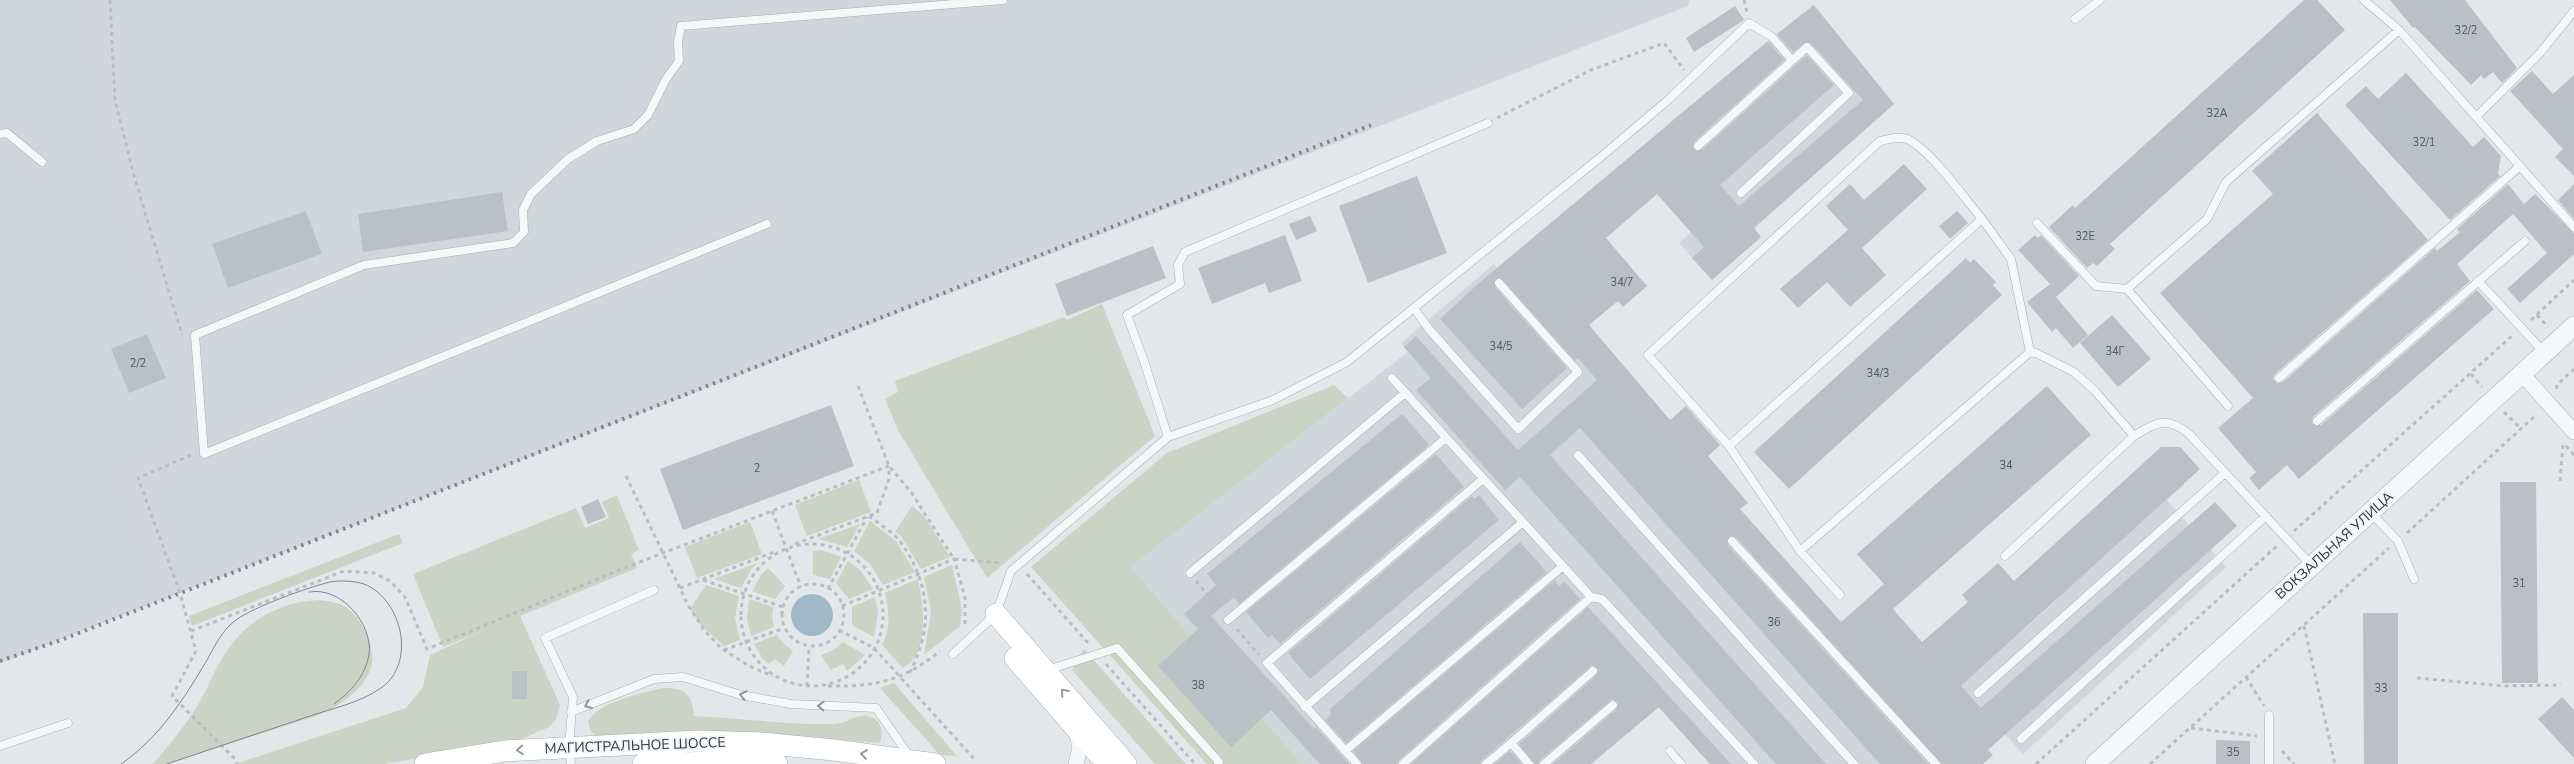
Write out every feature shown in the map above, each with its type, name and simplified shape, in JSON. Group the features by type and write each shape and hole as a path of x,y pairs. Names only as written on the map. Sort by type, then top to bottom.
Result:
{"main road":[{"path":"991,619 1045,671 1086,729 1107,764"},
{"path":"991,619 1086,729 1126,764"},
{"name":"МАГИСТРАЛЬНОЕ ШОССЕ","path":"426,764 504,752 570,755 699,740 761,743 934,764"},
{"name":"МАГИСТРАЛЬНОЕ ШОССЕ","path":"643,764 715,762 778,764"}],"street":[{"name":"ВОКЗАЛЬНАЯ УЛИЦА","path":"2099,762 2574,326"},
{"path":"2522,374 2574,432"},
{"path":"1076,764 1086,729"},
{"path":"1086,729 1112,764"}],"lane":[{"path":"767,224 204,454 196,335 364,265 513,242 524,232 523,210 531,194 568,159 597,141 634,129 648,115 666,80 679,61 678,42 681,26 1003,0"},
{"path":"2075,19 2100,0"},
{"path":"2364,0 2398,30 2574,227"},
{"path":"2476,117 2540,53 2574,12"},
{"path":"953,654 991,619 1011,571 1168,437 1273,400 1347,362 1594,162 1690,78 1749,23 1772,37 1792,60"},
{"path":"2037,223 2096,286 2127,288 2207,219 2226,182 2398,30"},
{"path":"1698,146 1808,47 1849,93 1741,193"},
{"path":"1168,437 1145,364 1126,315 1180,284 1178,265 1185,252 1488,123"},
{"path":"0,134 7,133 42,162"},
{"path":"1840,595 1800,551 1729,446 1648,355 1880,141 1894,138 1906,139 1920,147 1982,219 2011,259 2030,352"},
{"path":"2279,378 2520,166"},
{"path":"1729,446 1982,219"},
{"path":"2317,421 2524,241"},
{"path":"2478,281 2545,353"},
{"path":"1414,308 1428,328 1518,429 1578,372 1498,283"},
{"path":"2127,288 2228,406"},
{"path":"2030,352 2036,353 2074,372 2095,391 2134,436"},
{"path":"1800,551 2030,352"},
{"path":"1392,378 1591,597 1602,599 1754,764"},
{"path":"1190,573 1405,393"},
{"path":"2005,556 2134,436 2152,424 2168,422 2177,424 2189,434 2312,566"},
{"path":"1228,620 1446,438"},
{"path":"1578,455 1854,764"},
{"path":"1978,693 2225,473"},
{"path":"1357,764 1267,663 1483,479"},
{"path":"2370,512 2398,541 2414,579"},
{"path":"2022,739 2266,516"},
{"path":"1305,707 1523,522"},
{"path":"1732,541 1936,764"},
{"path":"1345,751 1563,566"},
{"path":"570,755 572,697 545,638 654,590"},
{"path":"1403,764 1591,597"},
{"path":"1045,671 1117,648 1219,762 1218,764"},
{"path":"1486,764 1593,671"},
{"path":"571,712 654,679 683,676 742,695 791,704 876,708 912,762"},
{"path":"1544,764 1613,705"},
{"path":"2269,715 2269,764"},
{"path":"0,746 68,723"},
{"path":"1511,743 1529,764"},
{"path":"1670,751 1681,764"}],"path":[{"path":"110,0 115,100 134,176 185,344"},
{"path":"1488,123 1591,70 1664,43 1690,78"},
{"path":"2036,764 2574,280"},
{"path":"2558,396 2557,385 2574,370"},
{"path":"858,386 889,466 911,492 954,560 965,597 964,632"},
{"path":"2150,764 2537,414"},
{"path":"2560,480 2563,443"},
{"path":"196,453 138,478 191,631 196,651 172,696 235,759 237,764"},
{"path":"191,631 344,571 374,573 390,581 405,597 427,649 662,553 889,466"},
{"path":"680,588 877,513 889,479 889,466"},
{"path":"626,476 662,553 704,630 724,650 749,666 805,686 857,687 901,678 944,648"},
{"path":"772,511 802,587"},
{"path":"828,589 868,516"},
{"path":"868,516 898,539 919,574 927,611 922,651 910,672"},
{"path":"779,678 759,663 746,642 741,618 744,594 756,571 786,548 822,544 848,554 866,568 879,591 884,613 880,637 869,659 850,676 827,685 805,686"},
{"path":"842,606 954,560 1019,565"},
{"path":"702,580 783,607"},
{"path":"817,584 828,589 836,594 842,606 843,614 839,630 829,642 809,646 798,643 784,628 783,607 788,596 802,587 817,584"},
{"path":"2304,625 2335,764"},
{"path":"724,650 784,628"},
{"path":"839,630 874,648 976,761"},
{"path":"805,686 809,646"},
{"path":"2246,678 2269,715"},
{"path":"2417,678 2504,686 2561,685"},
{"path":"2191,728 2269,737 2294,764"}],"shaded area":[{"path":"0,0 1689,0 1688,6 0,663"},
{"path":"1813,5 1894,104 1754,228 1761,237 1712,280 1679,243 1691,232 1683,138 1669,123"},
{"path":"1494,264 1947,764 1710,764 1658,707 1591,764 1302,764 1129,567 1408,352 1401,343"},
{"path":"2172,469 2185,484 2167,500 2226,567 2023,754 1961,686 2057,600 2044,586"}],"green space":[{"path":"1102,304 1155,436 987,578 898,430 885,399 898,392 895,381 1064,317 1067,320"},
{"path":"1334,385 1348,398 1130,567 1302,764 1207,764 1031,567 1167,453"},
{"path":"859,480 871,512 807,536 795,505"},
{"path":"617,495 639,550 631,554 637,568 520,616 560,705 556,719 549,727 517,741 384,764 235,764 406,708 423,687 430,655 483,631 443,647 413,574 576,508 585,528 609,518 602,502"},
{"path":"912,506 924,516 950,557 921,569 901,536 895,532"},
{"path":"870,521 896,541 915,572 883,585 870,564 854,551"},
{"path":"750,522 762,554 697,578 685,547"},
{"path":"860,524 847,547 818,539"},
{"path":"399,534 403,543 192,626 189,616"},
{"path":"822,550 841,557 830,579 813,575 813,551"},
{"path":"848,561 861,571 873,589 849,599 836,583"},
{"path":"758,563 752,568 741,588 714,579"},
{"path":"952,565 962,610 960,626 924,655 931,611 924,577"},
{"path":"768,568 785,586 775,599 752,591 761,575"},
{"path":"918,579 923,615 921,640 918,651 912,661 903,668 882,645 887,633 888,619 885,593"},
{"path":"706,585 739,596 735,618 740,640 724,646 702,626 690,609"},
{"path":"875,597 878,613 874,637 852,625 852,607"},
{"path":"749,599 773,607 774,627 751,636 747,618"},
{"path":"318,600 344,606 358,619 368,638 371,648 371,668 362,684 351,696 316,716 167,764 153,764 194,711 228,649 249,626 273,611 302,602"},
{"path":"777,635 793,651 784,666 775,659 769,664 763,659 754,644"},
{"path":"843,642 865,655 847,671 843,664 831,670 821,655 834,650"},
{"path":"1084,649 1186,764 1155,764 1072,670"},
{"path":"894,683 957,756 940,755 880,688"},
{"path":"663,688 676,689 686,693 691,702 694,716 834,724 866,716 875,719 880,725 881,739 880,743 762,734 675,731 599,737 591,731 588,722 601,709 621,699"}],"water":[{"path":"816,594 824,597 830,603 833,615 830,627 824,633 808,636 800,633 794,627 791,611 794,603 800,597"}],"building":[{"path":"2304,0 2317,0 2345,30 2110,244 2115,249 2097,266 2093,263 2087,268 2049,227 2073,205 2075,208"},
{"path":"2390,0 2465,0 2517,68 2502,83 2493,72 2484,79 2481,75 2471,85 2415,27 2413,28"},
{"path":"1814,5 1894,104 1754,228 1761,237 1712,280 1692,258 1704,247 1657,194 1606,238 1647,286 1623,307 1618,301 1589,325 1670,420 1686,406 1720,445 1708,456 1748,503 1740,509 1841,622 1884,584 1857,554 2047,386 2091,435 1893,609 1922,642 1968,602 1962,595 1998,563 2014,581 2161,447 2180,447 2200,469 1961,686 1981,708 2215,502 2237,526 1988,750 1993,755 1983,764 1942,764 1736,537 1729,537 1728,545 1928,764 1880,764 1580,428 1550,455 1826,764 1776,764 1520,477 1505,490 1416,390 1431,378 1404,347 1416,336 1518,450 1597,380 1578,358 1575,361 1501,278 1495,279 1495,287 1567,368 1522,409 1440,319 1479,283 1768,41 1784,60 1694,142 1694,150 1702,150 1807,55 1834,85 1720,185 1739,206 1863,100 1811,43 1804,43 1793,52 1777,34"},
{"path":"1735,6 1744,20 1694,52 1686,38"},
{"path":"2532,71 2553,94 2574,75 2574,176 2555,157 2563,149 2510,91"},
{"path":"2406,73 2473,147 2484,137 2501,156 2498,174 2500,176 2450,220 2345,105 2366,86 2378,99"},
{"path":"2317,113 2428,240 2275,374 2273,379 2277,383 2283,382 2435,248 2437,251 2460,232 2457,229 2508,184 2524,204 2535,194 2574,233 2574,254 2520,303 2507,289 2547,253 2513,214 2457,264 2470,281 2313,417 2312,424 2321,425 2477,290 2494,309 2299,479 2287,465 2259,490 2249,478 2256,472 2218,428 2253,398 2160,293 2273,194 2252,171"},
{"path":"1904,164 1927,189 1862,248 1886,275 1850,307 1827,282 1798,308 1780,289 1848,230 1826,206 1850,184 1864,200"},
{"path":"1417,176 1447,253 1368,283 1339,206"},
{"path":"2574,184 2574,219 2558,200"},
{"path":"502,192 508,231 363,252 358,214"},
{"path":"306,211 322,254 228,288 212,244"},
{"path":"1957,211 1968,223 1950,239 1939,226"},
{"path":"1310,216 1317,231 1296,240 1289,224"},
{"path":"1285,235 1302,281 1269,293 1265,283 1212,304 1198,268"},
{"path":"2035,235 2038,238 2041,235 2079,276 2056,297 2088,335 2073,348 2056,328 2052,332 2027,302 2050,284 2018,250"},
{"path":"1153,246 1166,278 1067,316 1055,284"},
{"path":"1966,258 1970,263 1974,259 1996,282 1993,285 2002,295 1789,489 1754,452"},
{"path":"2112,315 2151,359 2118,387 2080,343"},
{"path":"147,334 166,378 129,393 111,349"},
{"path":"831,405 854,466 683,530 660,469"},
{"path":"1402,414 1429,445 1239,604 1234,597 1211,616 1314,729 1316,727 1349,764 1320,764 1271,710 1231,747 1158,666 1198,629 1184,614 1216,585 1207,574"},
{"path":"1436,454 1464,487 1280,644 1272,635 1268,638 1246,612"},
{"path":"2500,482 2536,482 2538,683 2502,683"},
{"path":"1479,495 1499,520 1310,679 1288,653 1472,496 1474,499"},
{"path":"598,499 606,517 588,524 581,507"},
{"path":"1520,542 1547,572 1346,743 1325,720 1332,713 1329,710"},
{"path":"1555,580 1559,586 1564,581 1580,599 1399,760 1397,764 1363,764 1353,751"},
{"path":"1588,607 1731,764 1710,764 1659,707 1591,764 1553,764 1617,709 1618,702 1612,699 1540,760 1538,764 1535,764 1519,744 1597,675 1598,669 1592,665 1482,760 1480,764 1411,764"},
{"path":"2363,613 2398,613 2398,764 2364,764"},
{"path":"512,671 527,671 527,699 512,699"},
{"path":"2562,697 2574,710 2574,758 2538,719"},
{"path":"2216,740 2250,741 2250,764 2216,764"},
{"path":"1510,751 1522,764 1495,764"}],"tram line":[{"path":"121,764 135,754 170,717 223,633 231,624 244,615 282,598 334,581 364,584 377,592 388,603 396,617 400,632 401,648 399,663 392,677 381,688 364,698 345,705 167,764"},
{"path":"309,592 321,592 343,601 360,620 369,642 369,654 365,669 352,688 334,704"}],"railway":[{"path":"0,661 61,640 1371,125"}]}
